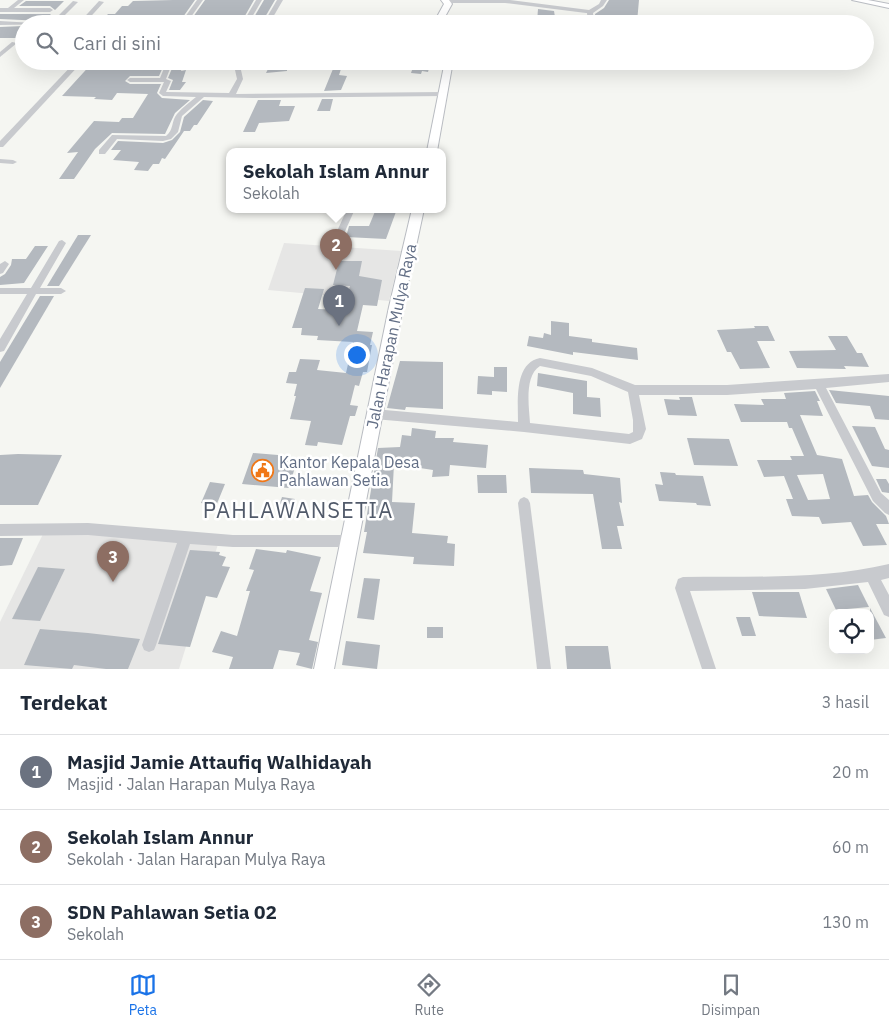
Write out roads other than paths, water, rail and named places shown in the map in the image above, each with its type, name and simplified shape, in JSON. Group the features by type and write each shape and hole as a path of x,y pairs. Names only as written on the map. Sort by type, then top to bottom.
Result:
{"street":[{"path":"0,19 22,0"},
{"path":"190,15 200,0"},
{"path":"250,15 258,0"},
{"path":"271,15 280,0"},
{"path":"442,15 448,4 445,0 505,1 590,12 601,5 604,0"},
{"path":"856,0 889,6"},
{"path":"62,15 75,2"},
{"path":"89,15 101,2"},
{"path":"0,10 50,10"},
{"path":"0,22 15,23"},
{"path":"0,29 8,23"},
{"path":"0,42 14,43 0,55"},
{"path":"0,145 71,70"},
{"path":"162,80 166,70"},
{"path":"232,96 240,79 238,70"},
{"path":"433,148 448,70"},
{"path":"130,80 168,81 162,94 232,96 444,94"},
{"path":"102,152 115,137 163,139 169,137 176,130 179,116 202,95"},
{"path":"0,161 13,162"},
{"path":"334,247 349,213"},
{"name":"Jalan Harapan Mulya Raya","path":"324,669 374,414 417,213"},
{"path":"0,348 62,243"},
{"path":"0,291 60,291"},
{"path":"524,427 524,385 528,371 534,363 540,362 592,372 634,390 727,390 889,378"},
{"path":"819,384 877,497 889,509"},
{"path":"374,414 524,427 630,439 635,437 640,429 633,394 634,390"},
{"path":"524,503 544,669"},
{"path":"0,530 88,529 233,540 350,542"},
{"path":"149,646 186,536"},
{"path":"709,669 682,584 805,582 872,576 889,571"},
{"path":"872,576 889,610"}],"place":[{"name":"Sekolah Islam Annur","path":"336,270"},
{"name":"Masjid Jamie Attaufiq Walhidayah","path":"339,326"},
{"name":"Kantor Kepala Desa Pahlawan Setia","path":"263,471"},
{"name":"SDN Pahlawan Setia 02","path":"113,582"}],"district":[{"name":"PAHLAWANSETIA","path":"298,509"}]}
